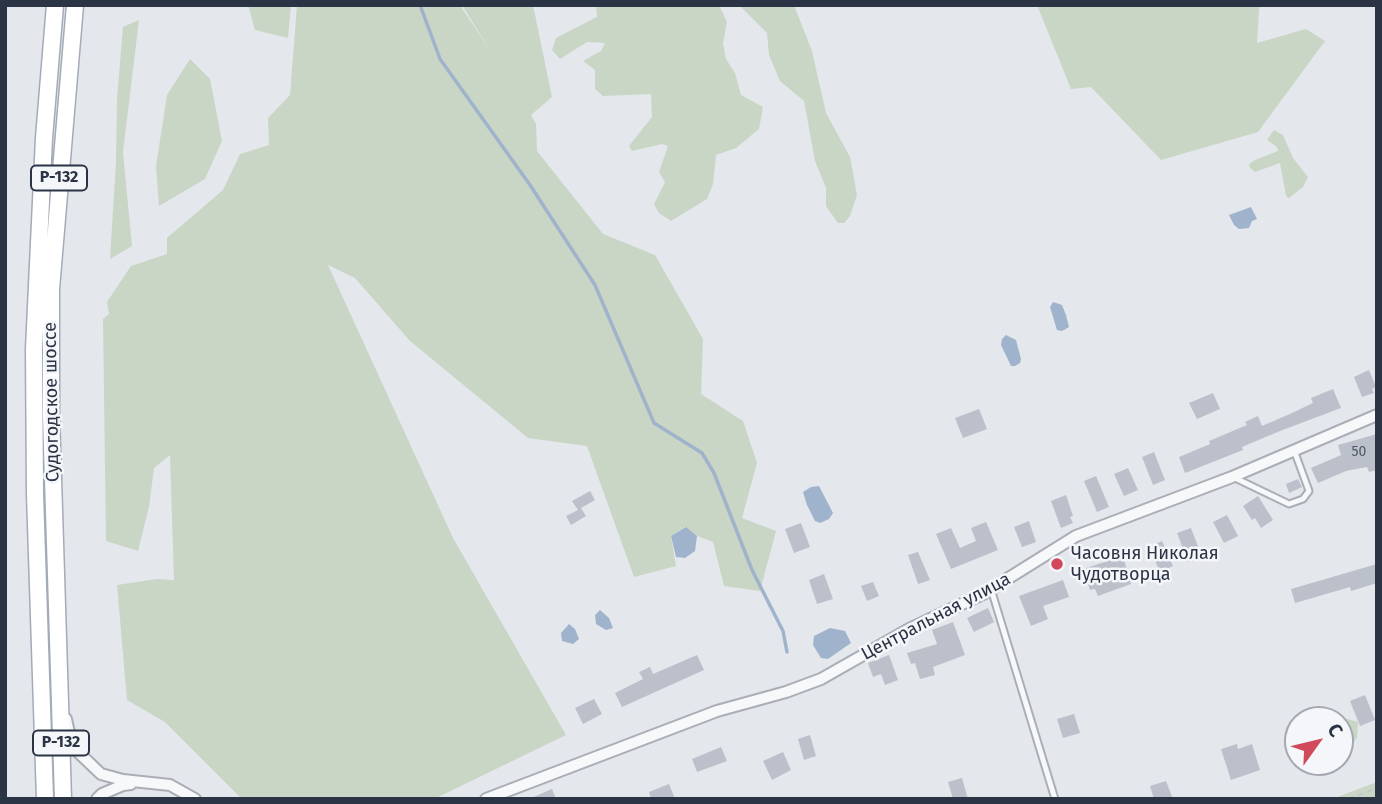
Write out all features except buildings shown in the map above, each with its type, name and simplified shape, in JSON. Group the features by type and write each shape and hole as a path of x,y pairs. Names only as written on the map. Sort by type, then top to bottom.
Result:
{"main road":[{"name":"Судогодское шоссе","path":"45,799 35,494 34,349 44,138 54,5"},
{"name":"Судогодское шоссе","path":"63,799 51,414 51,289 75,5"}],"street":[{"name":"Центральная улица","path":"486,799 717,711 786,692 821,679 909,629 991,589 1076,536 1232,477 1377,415"},
{"path":"59,687 69,733 79,753 101,774 123,780 170,785 195,799"},
{"path":"97,799 123,785 148,783"}],"lane":[{"path":"1232,477 1289,505 1303,499 1309,491 1294,450"},
{"path":"991,589 1055,799"}],"path":[{"path":"1349,799 1377,788"}],"green space":[{"path":"248,5 291,5 288,38 255,30"},
{"path":"297,5 460,5 491,52 462,5 533,5 552,97 531,115 536,124 537,151 603,234 655,255 703,339 701,394 743,421 757,463 742,518 776,531 760,591 724,586 713,542 697,536 685,527 671,536 676,566 634,577 587,446 528,438 410,341 355,278 328,265 453,538 566,735 434,799 242,799 165,722 127,700 117,585 157,579 174,580 170,455 154,468 149,507 138,551 106,541 103,319 109,314 107,302 131,266 167,254 167,238 223,190 240,154 269,145 268,118 290,95"},
{"path":"596,5 719,5 727,22 723,43 726,59 735,73 741,95 763,107 759,129 736,148 716,155 713,184 707,199 671,221 659,213 654,204 665,182 659,172 668,146 662,144 632,151 629,146 652,117 651,94 603,96 595,89 595,70 583,61 601,51 605,43 587,42 560,59 552,50 556,38 597,17"},
{"path":"739,5 794,5 812,51 826,113 850,157 857,195 850,216 844,223 838,223 826,206 826,188 815,161 804,101 780,81 769,55 767,33"},
{"path":"1037,5 1261,5 1257,43 1306,29 1325,41 1258,132 1161,160 1091,87 1071,89"},
{"path":"139,20 123,152 132,246 110,259 123,27"},
{"path":"190,59 210,79 222,141 205,179 159,206 156,166 167,95"},
{"path":"1274,130 1283,135 1293,158 1308,177 1303,187 1289,198 1286,196 1280,163 1255,172 1249,164 1278,151 1277,147 1267,140"},
{"path":"1354,721 1358,722 1357,738 1354,741"},
{"path":"1377,782 1377,799 1332,799"}],"water":[{"path":"1251,207 1257,219 1252,221 1249,228 1239,229 1229,215"},
{"path":"1053,302 1062,305 1066,315 1069,327 1062,331 1057,330 1050,307"},
{"path":"1006,335 1016,340 1021,359 1015,366 1011,366 1001,345"},
{"path":"819,486 833,513 829,519 820,523 815,521 803,492"},
{"path":"686,527 697,536 695,551 685,558 676,557 671,536"},
{"path":"600,610 609,618 613,628 606,630 596,624 595,615"},
{"path":"569,624 575,629 579,639 573,644 562,641 561,633"},
{"path":"830,628 845,631 851,643 828,659 821,658 813,645 814,636"}],"waterway":[{"path":"420,5 440,59 530,185 595,285 654,423 702,453 714,473 752,570 783,631 787,652"}],"place":[{"name":"Часовня Николая Чудотворца","path":"1057,564"}]}
